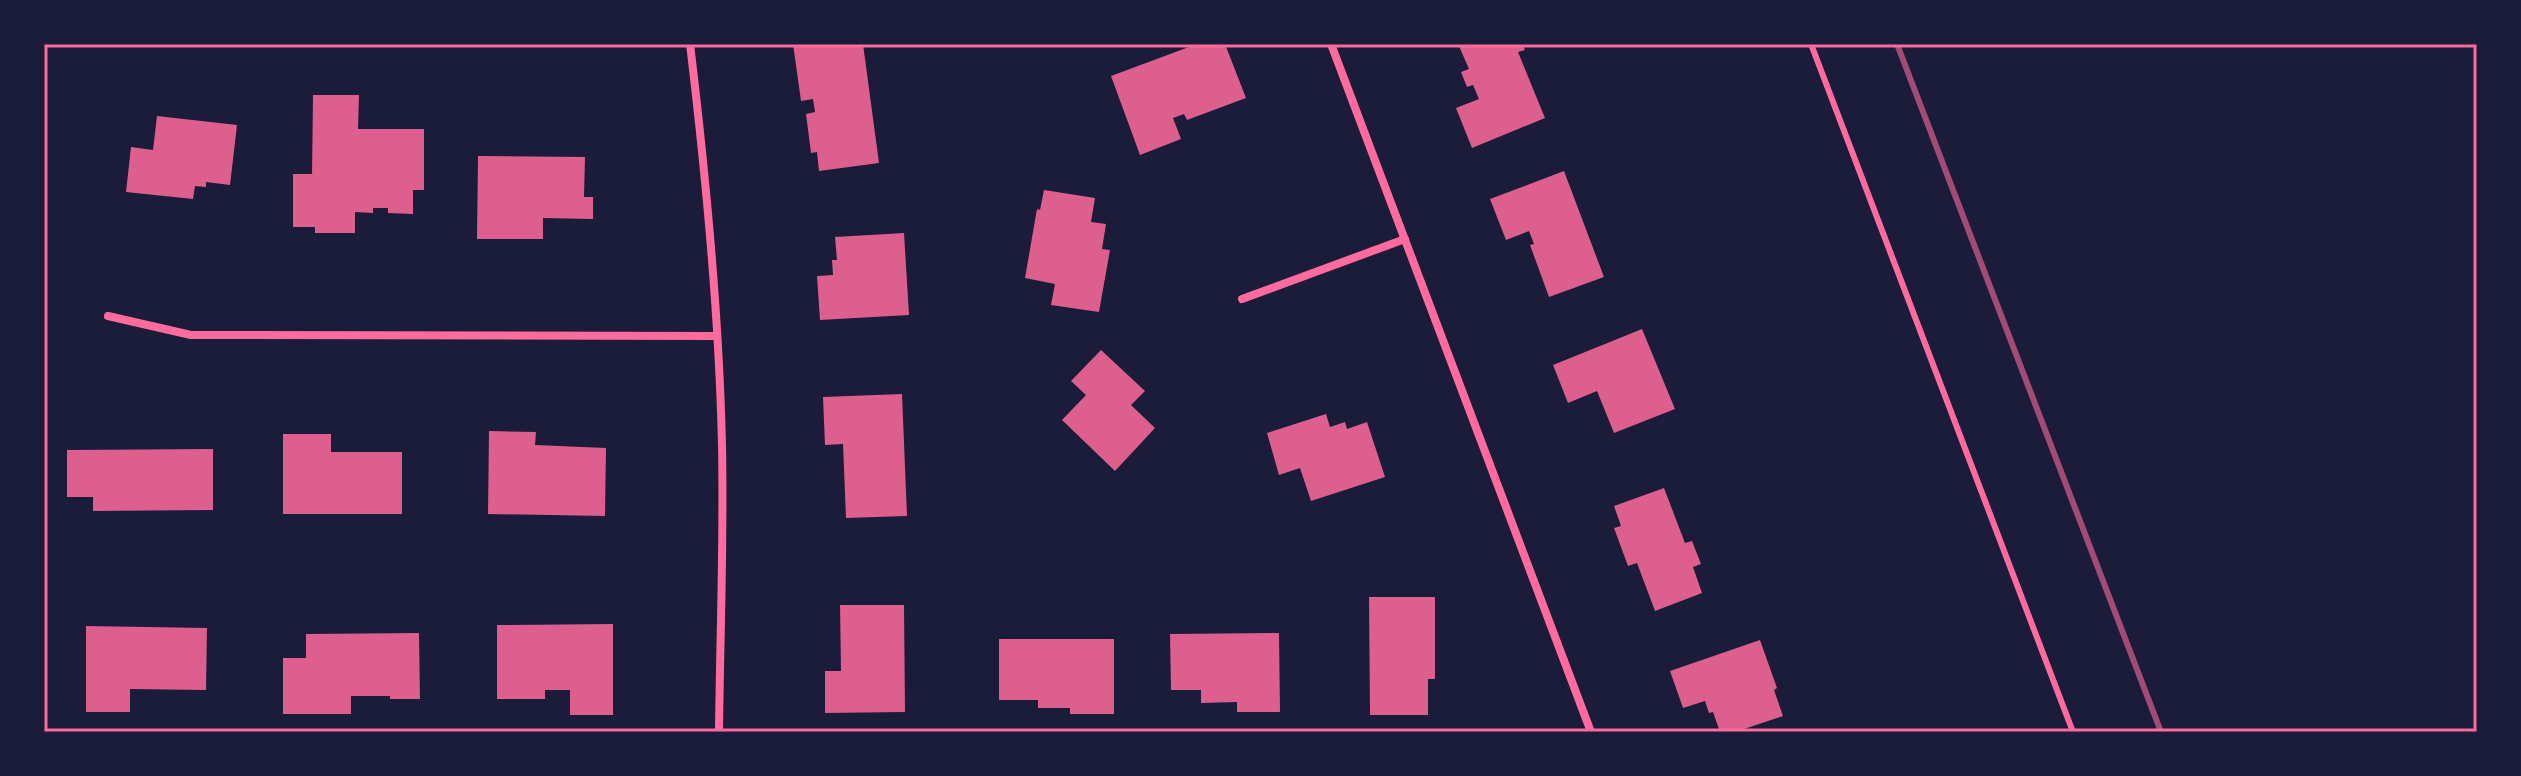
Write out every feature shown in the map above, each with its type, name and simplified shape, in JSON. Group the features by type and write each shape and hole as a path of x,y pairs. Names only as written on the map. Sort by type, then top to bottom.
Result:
{"street":[{"path":"690,44 707,189 722,446 719,732"},
{"path":"1331,44 1591,732"},
{"path":"1242,299 1405,239"},
{"path":"108,316 191,335 717,336"}],"lane":[{"path":"1811,44 2073,732"}],"building":[{"path":"793,44 863,44 879,163 819,171 817,152 811,153 806,114 815,112 813,99 801,101"},
{"path":"1197,44 1225,44 1246,98 1187,120 1184,114 1173,118 1181,139 1140,155 1111,76"},
{"path":"1458,44 1522,44 1525,50 1518,52 1545,118 1472,148 1456,108 1479,99 1473,85 1467,87 1461,72 1469,69"},
{"path":"313,95 359,95 358,129 424,129 424,190 413,190 413,214 388,213 388,208 373,208 373,213 355,212 355,233 315,233 315,227 293,227 293,174 312,174"},
{"path":"157,116 237,125 230,185 206,182 206,187 195,186 193,199 126,192 131,147 153,150"},
{"path":"478,156 585,157 584,197 593,197 593,219 543,218 543,239 477,239"},
{"path":"1564,171 1604,277 1549,297 1530,245 1534,244 1529,231 1506,240 1490,199"},
{"path":"1044,190 1095,198 1091,222 1106,224 1102,249 1110,250 1099,312 1051,305 1055,284 1025,278 1037,209 1040,210"},
{"path":"904,233 909,315 820,320 817,276 833,275 832,260 837,260 835,237"},
{"path":"1642,329 1675,409 1614,433 1597,391 1568,403 1553,365"},
{"path":"1101,350 1145,391 1131,405 1155,428 1115,471 1062,420 1086,395 1071,381"},
{"path":"902,394 907,516 846,518 843,444 825,445 823,397"},
{"path":"1326,414 1330,427 1345,422 1347,429 1367,422 1385,477 1311,501 1300,468 1279,475 1267,433"},
{"path":"489,431 536,432 535,445 606,448 605,516 488,514"},
{"path":"283,434 331,434 331,452 402,452 402,514 283,514"},
{"path":"213,449 213,510 93,511 93,497 67,497 67,450"},
{"path":"1664,488 1685,543 1692,541 1701,564 1693,567 1702,593 1655,611 1637,563 1628,566 1614,528 1621,526 1614,506"},
{"path":"1369,597 1435,597 1435,679 1428,679 1428,715 1370,715"},
{"path":"840,605 904,605 905,712 825,713 825,671 841,671"},
{"path":"613,624 613,715 570,715 570,690 545,690 545,699 497,699 497,625"},
{"path":"86,626 207,628 206,690 130,689 130,712 86,712"},
{"path":"419,633 420,699 351,696 351,714 283,714 283,658 306,658 306,634"},
{"path":"1279,633 1280,712 1237,712 1237,702 1201,703 1201,690 1171,690 1170,634"},
{"path":"999,639 1114,639 1114,714 1070,714 1070,708 1038,708 1038,700 999,700"},
{"path":"1760,640 1783,716 1735,732 1720,732 1713,712 1709,713 1705,701 1683,708 1670,671"}],"railway":[{"path":"1897,44 2161,732"}]}
